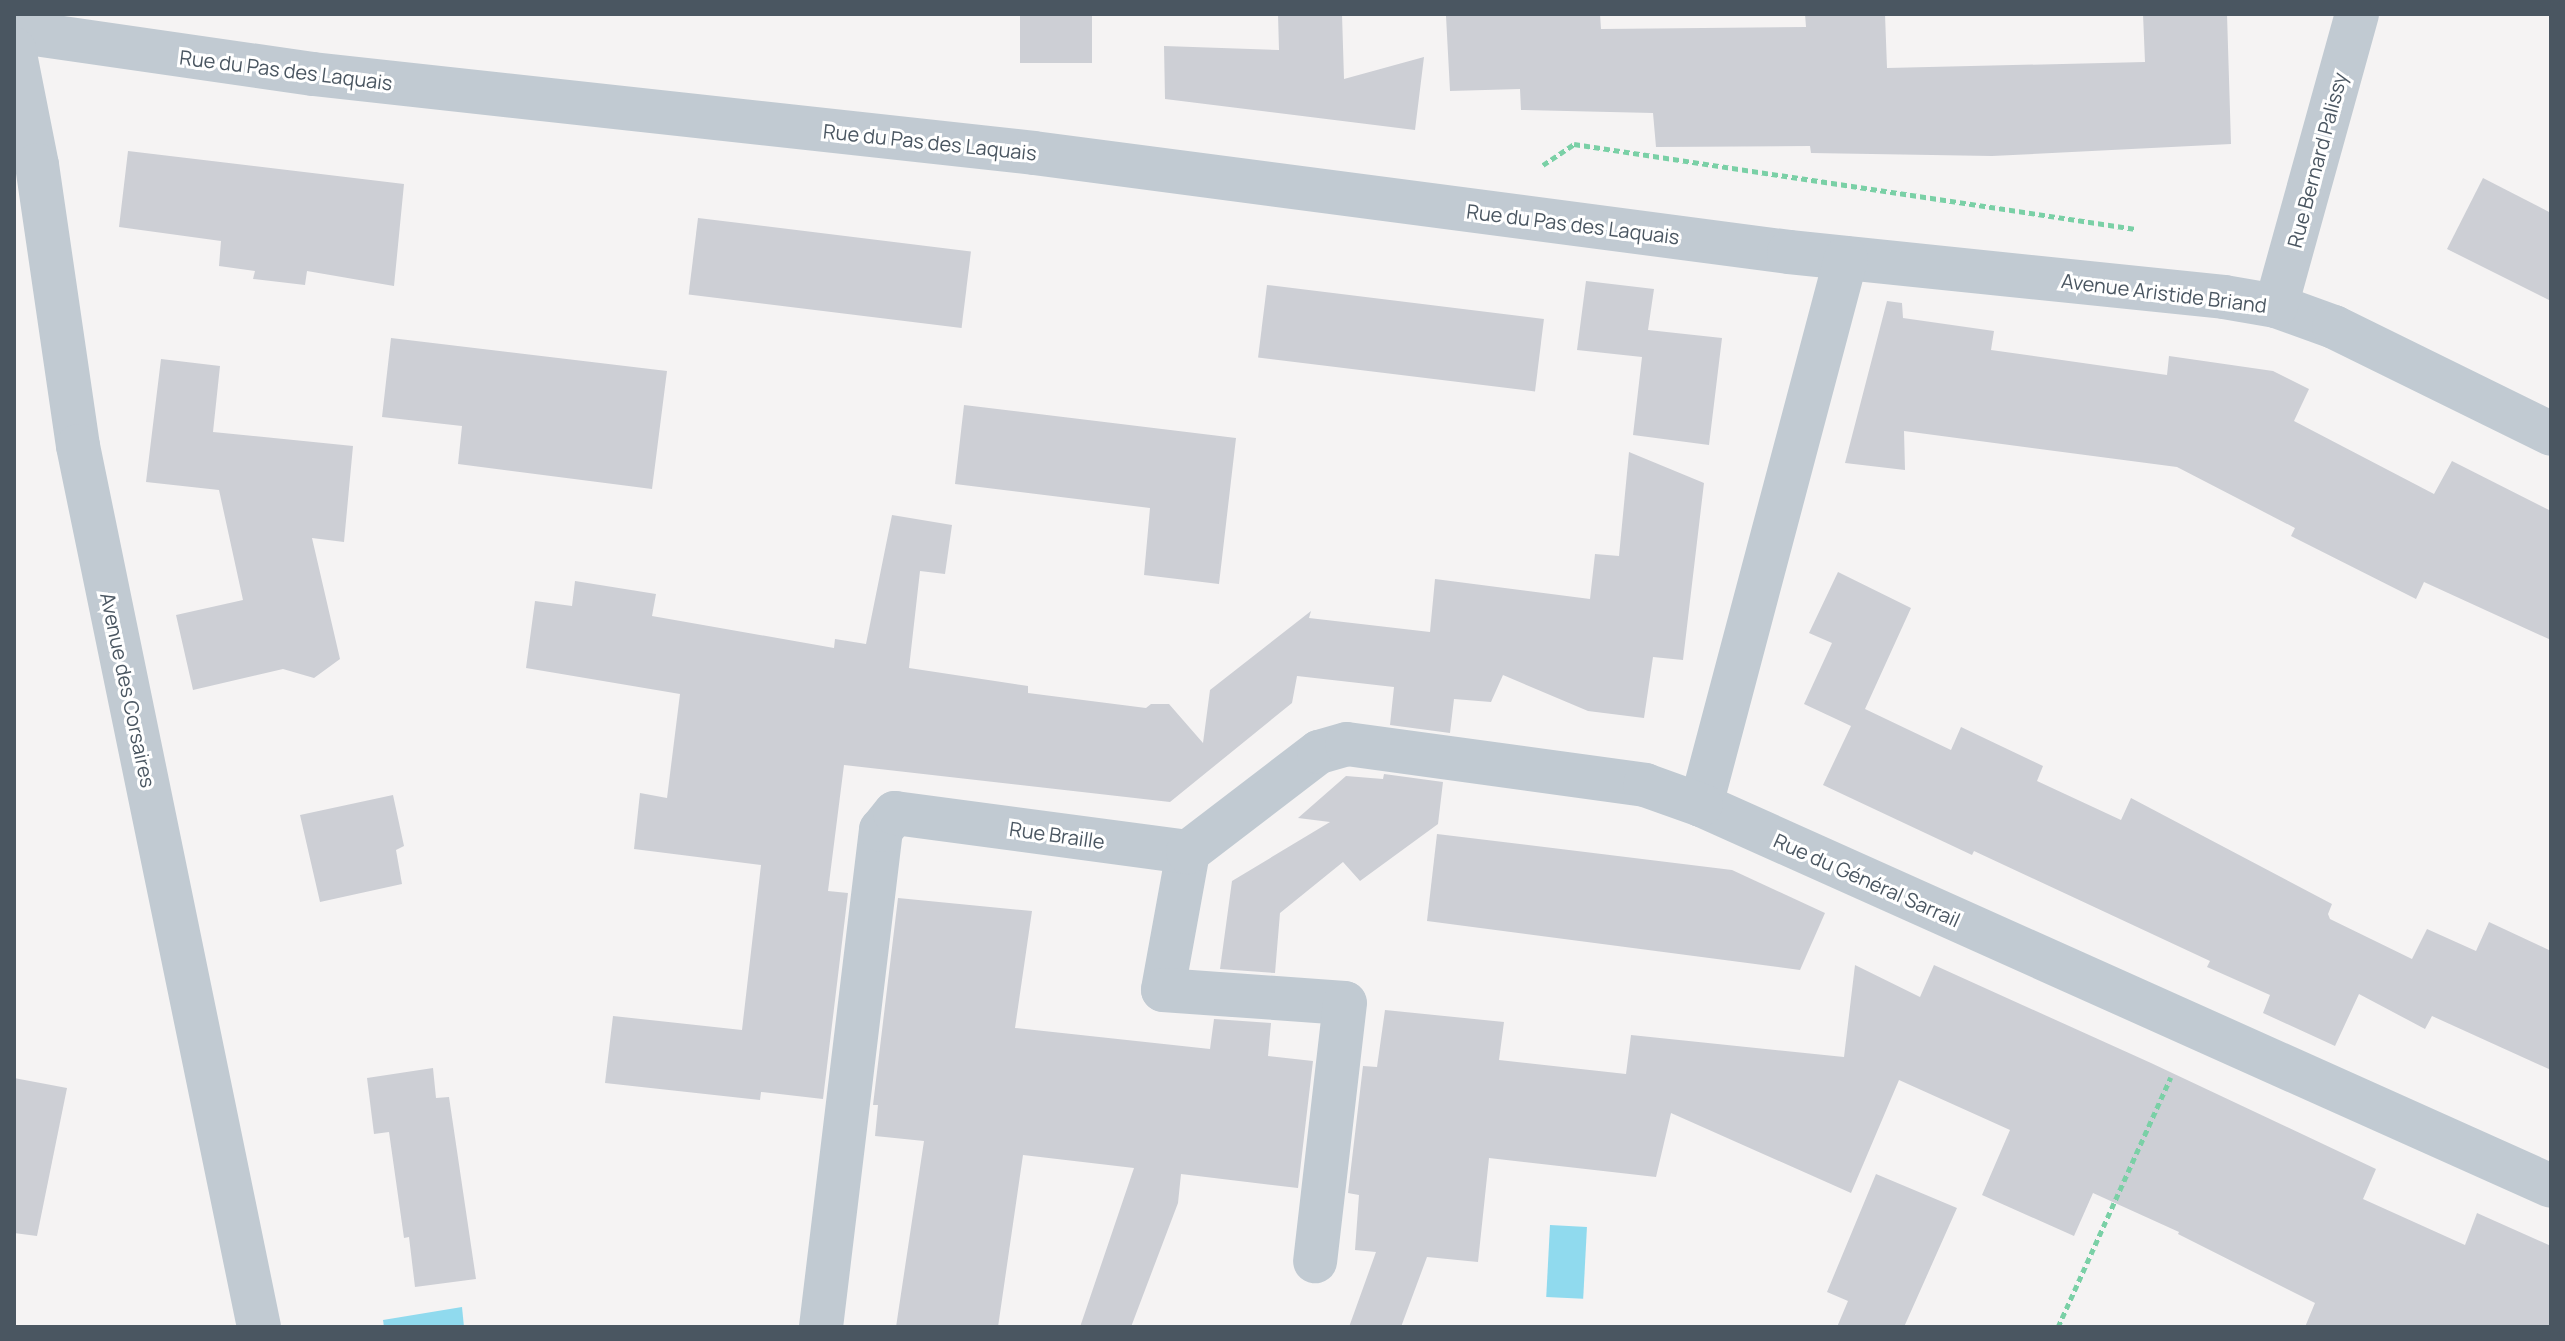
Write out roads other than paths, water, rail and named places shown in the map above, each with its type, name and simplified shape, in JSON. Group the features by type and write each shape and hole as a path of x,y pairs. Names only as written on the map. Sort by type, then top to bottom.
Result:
{"street":[{"name":"Rue Bernard Palissy","path":"2276,306 2357,14"},
{"name":"Rue du Pas des Laquais","path":"14,31 313,74 1034,153 1846,258"},
{"name":"Avenue des Corsaires","path":"14,49 37,165 78,446 259,1327"},
{"name":"Avenue Aristide Briand","path":"1846,258 2224,297 2276,306 2334,327 2551,434"},
{"path":"1315,1261 1345,1003 1163,990 1188,852 1319,752 1347,744 1645,785 1701,805 1846,258"},
{"name":"Rue du Général Sarrail","path":"1701,805 2551,1186"},
{"name":"Rue Braille","path":"821,1327 881,830 895,813 1188,852"}],"water":[{"path":"1550,1225 1587,1227 1583,1299 1546,1297"},
{"path":"462,1307 464,1327 384,1327 383,1320"}]}
